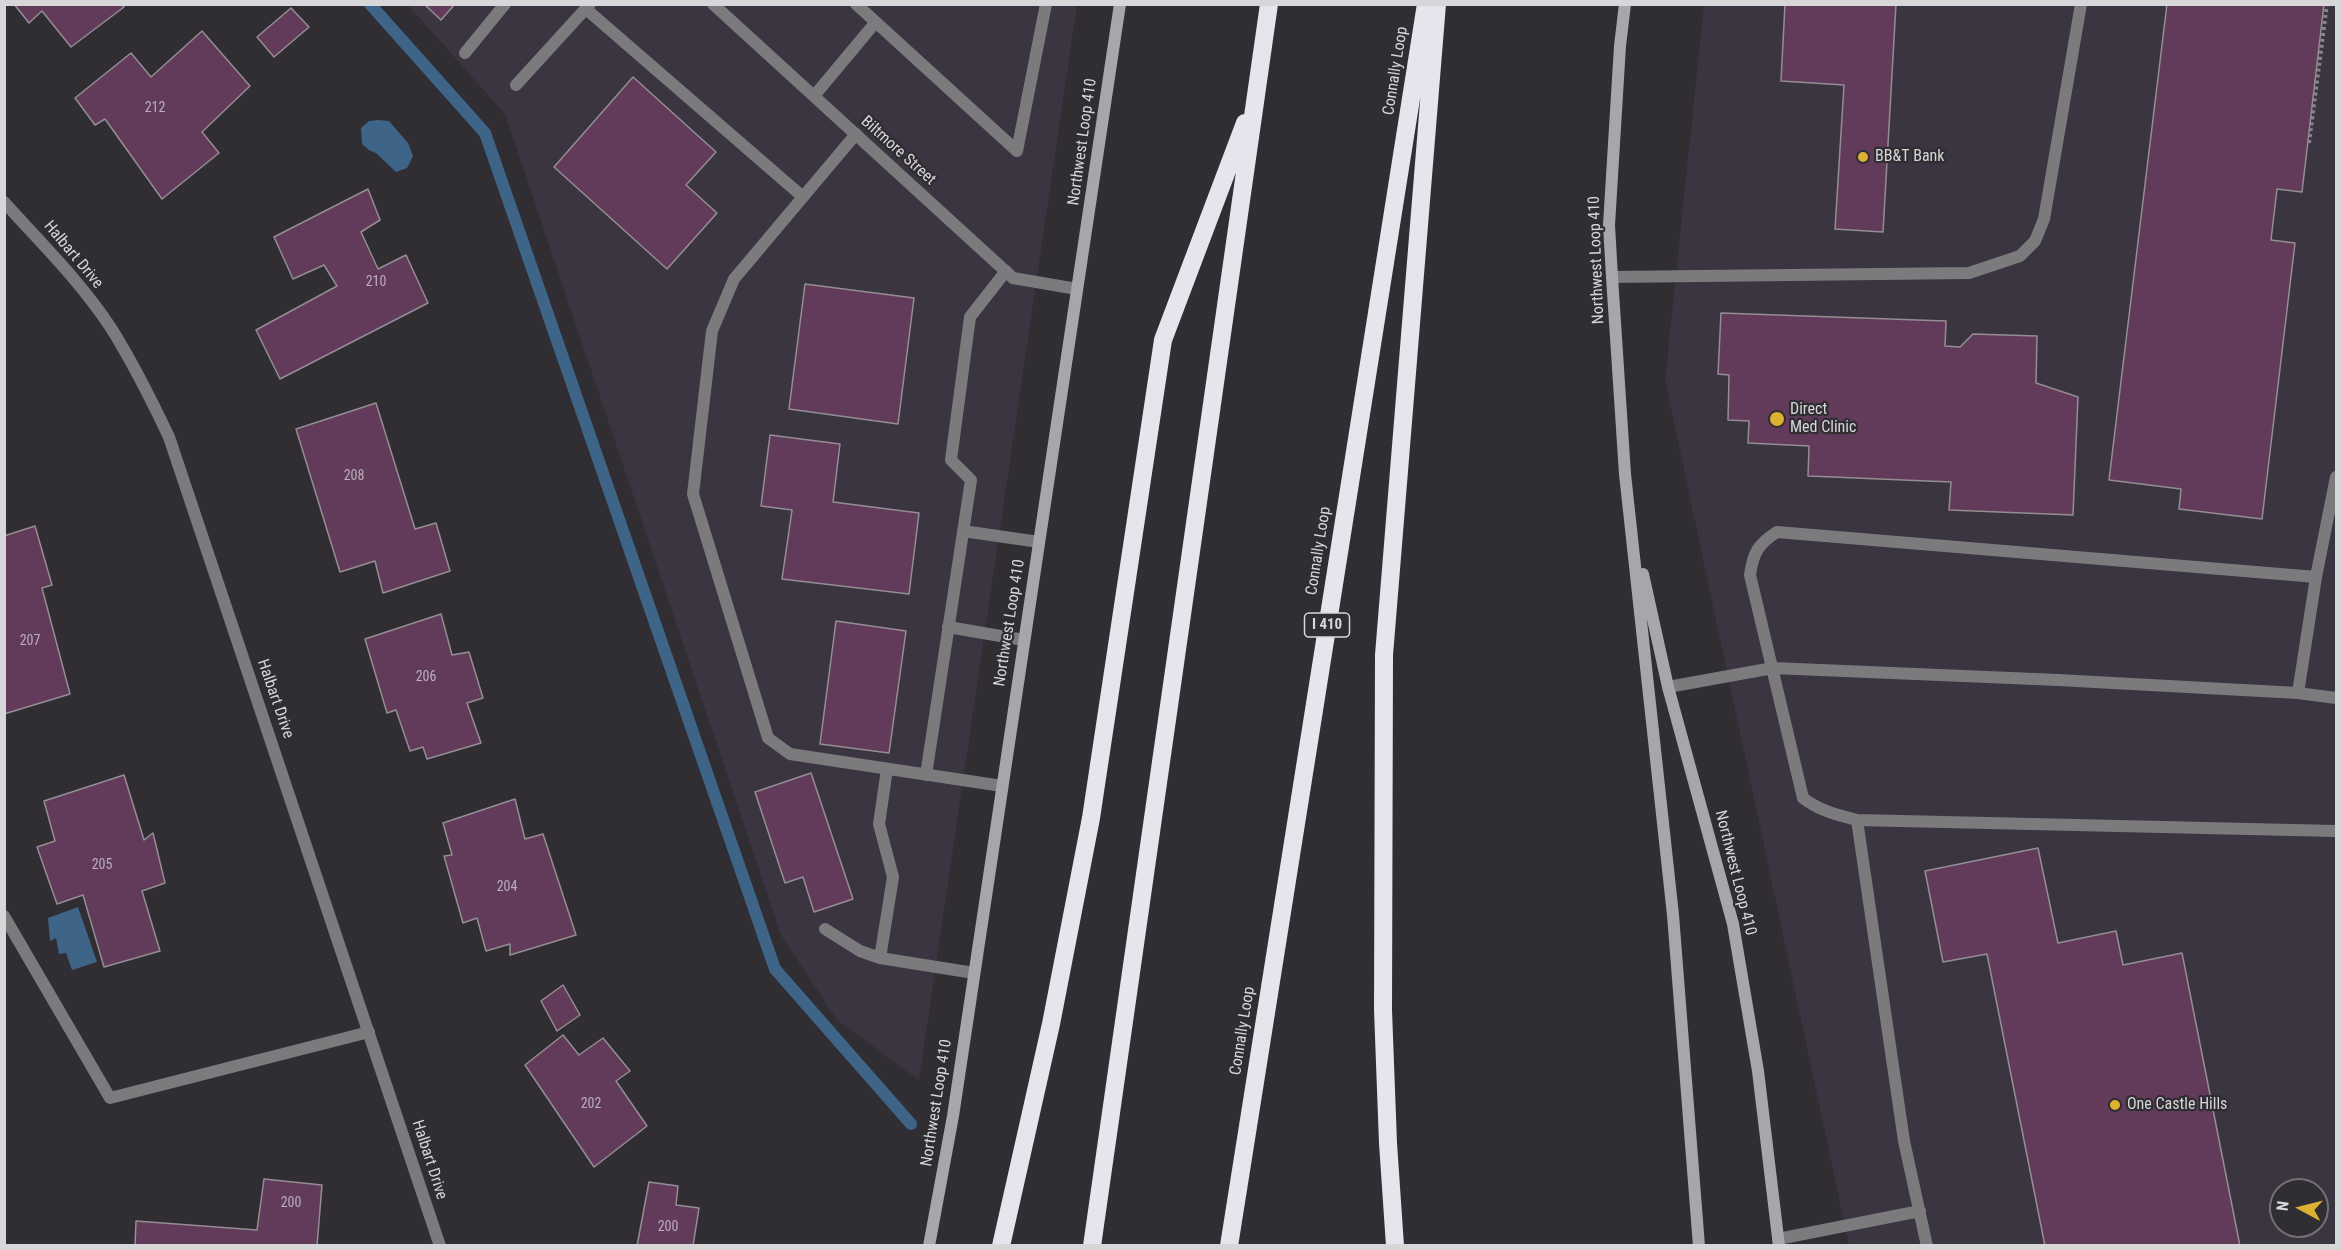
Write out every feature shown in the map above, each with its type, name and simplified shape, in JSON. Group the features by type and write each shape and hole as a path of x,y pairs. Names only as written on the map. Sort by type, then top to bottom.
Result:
{"highway":[{"path":"1092,1245 1269,4"},
{"name":"Connally Loop","path":"1228,1245 1426,4"},
{"path":"1395,1245 1383,1010 1384,655 1437,4"},
{"path":"1000,1245 1051,1024 1091,818 1163,340 1257,90"}],"main road":[{"name":"Northwest Loop 410","path":"929,1245 953,1116 1120,4"},
{"name":"Northwest Loop 410","path":"1625,4 1620,46 1609,225 1612,277 1625,474 1673,915 1699,1245"},
{"name":"Northwest Loop 410","path":"1630,514 1668,687 1733,924 1758,1071 1779,1242"}],"street":[{"path":"465,53 505,4"},
{"name":"Biltmore Street","path":"713,4 1012,278 1077,289"},
{"path":"856,4 1017,151 1046,4"},
{"path":"1612,277 1969,273 2020,256 2035,242 2044,219 2081,4"},
{"path":"516,85 588,7 803,197"},
{"path":"814,96 875,23"},
{"path":"856,134 734,279 712,331 693,494 768,738 790,754 1002,786"},
{"name":"Halbart Drive","path":"4,202 72,277 110,326 142,380 169,437 440,1245"},
{"path":"926,775 971,480 951,460 970,317 1006,271"},
{"path":"2298,693 2316,577 2337,477"},
{"path":"963,531 1039,542"},
{"path":"2316,577 1778,532 1763,541 1752,558 1750,575 1803,798 1830,813 1857,820 2337,831"},
{"path":"948,627 1024,640"},
{"path":"1668,687 1773,668 2058,680 2298,693 2337,698"},
{"path":"880,958 893,877 879,824 887,769"},
{"path":"1857,820 1904,1142 1927,1245"},
{"path":"4,916 110,1098 369,1032"},
{"path":"825,929 860,951 880,958 974,973"},
{"path":"1779,1242 1920,1211"}],"path":[{"path":"2309,143 2327,4"}],"shaded area":[{"path":"408,5 1077,5 919,1080 837,1020 781,935 505,114"},
{"path":"1704,5 2336,5 2336,1245 1849,1245 1665,380"}],"water":[{"path":"369,121 389,121 408,143 413,156 407,168 396,172 376,153 362,144 361,128"},
{"path":"78,907 97,962 72,970 66,953 59,954 56,938 50,941 48,918"}],"building":[{"path":"14,4 122,4 124,7 71,47 42,11 29,23"},
{"path":"424,4 455,4 441,20"},
{"name":"BB&T Bank","path":"1785,4 1896,4 1883,232 1835,229 1844,85 1781,81"},
{"path":"2167,4 2324,4 2302,192 2277,189 2271,240 2295,243 2262,519 2179,509 2181,489 2109,480"},
{"path":"291,8 309,27 274,57 257,37"},
{"path":"202,31 250,86 202,132 219,153 162,199 105,119 95,125 75,98 131,53 151,77"},
{"path":"633,77 716,152 686,185 717,213 667,269 554,167"},
{"path":"368,189 380,220 361,232 378,269 406,255 428,303 280,379 256,330 337,286 324,265 293,279 274,237"},
{"path":"805,284 914,298 898,424 789,409"},
{"path":"1721,313 1946,321 1945,346 1960,347 1973,334 2037,336 2036,383 2078,397 2073,515 1949,510 1951,482 1808,476 1809,446 1748,443 1749,421 1728,420 1729,375 1718,374"},
{"path":"376,403 415,529 436,523 450,571 383,593 375,561 340,572 296,429"},
{"path":"770,435 840,444 833,502 919,513 909,594 782,579 792,510 761,506"},
{"path":"35,526 52,585 42,588 70,694 4,714 4,536"},
{"path":"441,614 452,655 469,652 483,698 467,703 481,743 427,759 423,747 410,751 396,710 387,713 365,639"},
{"path":"836,621 906,631 889,753 820,744"},
{"path":"811,773 853,899 814,912 803,877 785,883 755,792"},
{"path":"124,775 144,840 153,833 165,883 142,891 160,951 104,967 83,895 57,904 37,847 55,841 44,801"},
{"path":"515,799 525,839 543,834 576,935 510,955 510,944 486,951 477,918 463,923 444,856 452,855 443,823"},
{"name":"One Castle Hills","path":"2038,848 2058,943 2116,931 2123,965 2182,953 2240,1246 2045,1246 1987,954 1943,962 1925,871"},
{"path":"563,985 580,1015 557,1031 541,1001"},
{"path":"563,1035 579,1055 603,1038 630,1071 616,1081 647,1126 594,1167 525,1065"},
{"path":"264,1179 322,1185 317,1246 135,1246 136,1221 257,1230"},
{"path":"649,1182 678,1186 676,1205 699,1208 693,1246 637,1246"}],"waterway":[{"path":"370,4 485,133 775,969 911,1124"}],"place":[{"name":"BB&T Bank","path":"1863,157"},
{"name":"Direct Med Clinic","path":"1777,419"},
{"name":"One Castle Hills","path":"2115,1105"}]}
